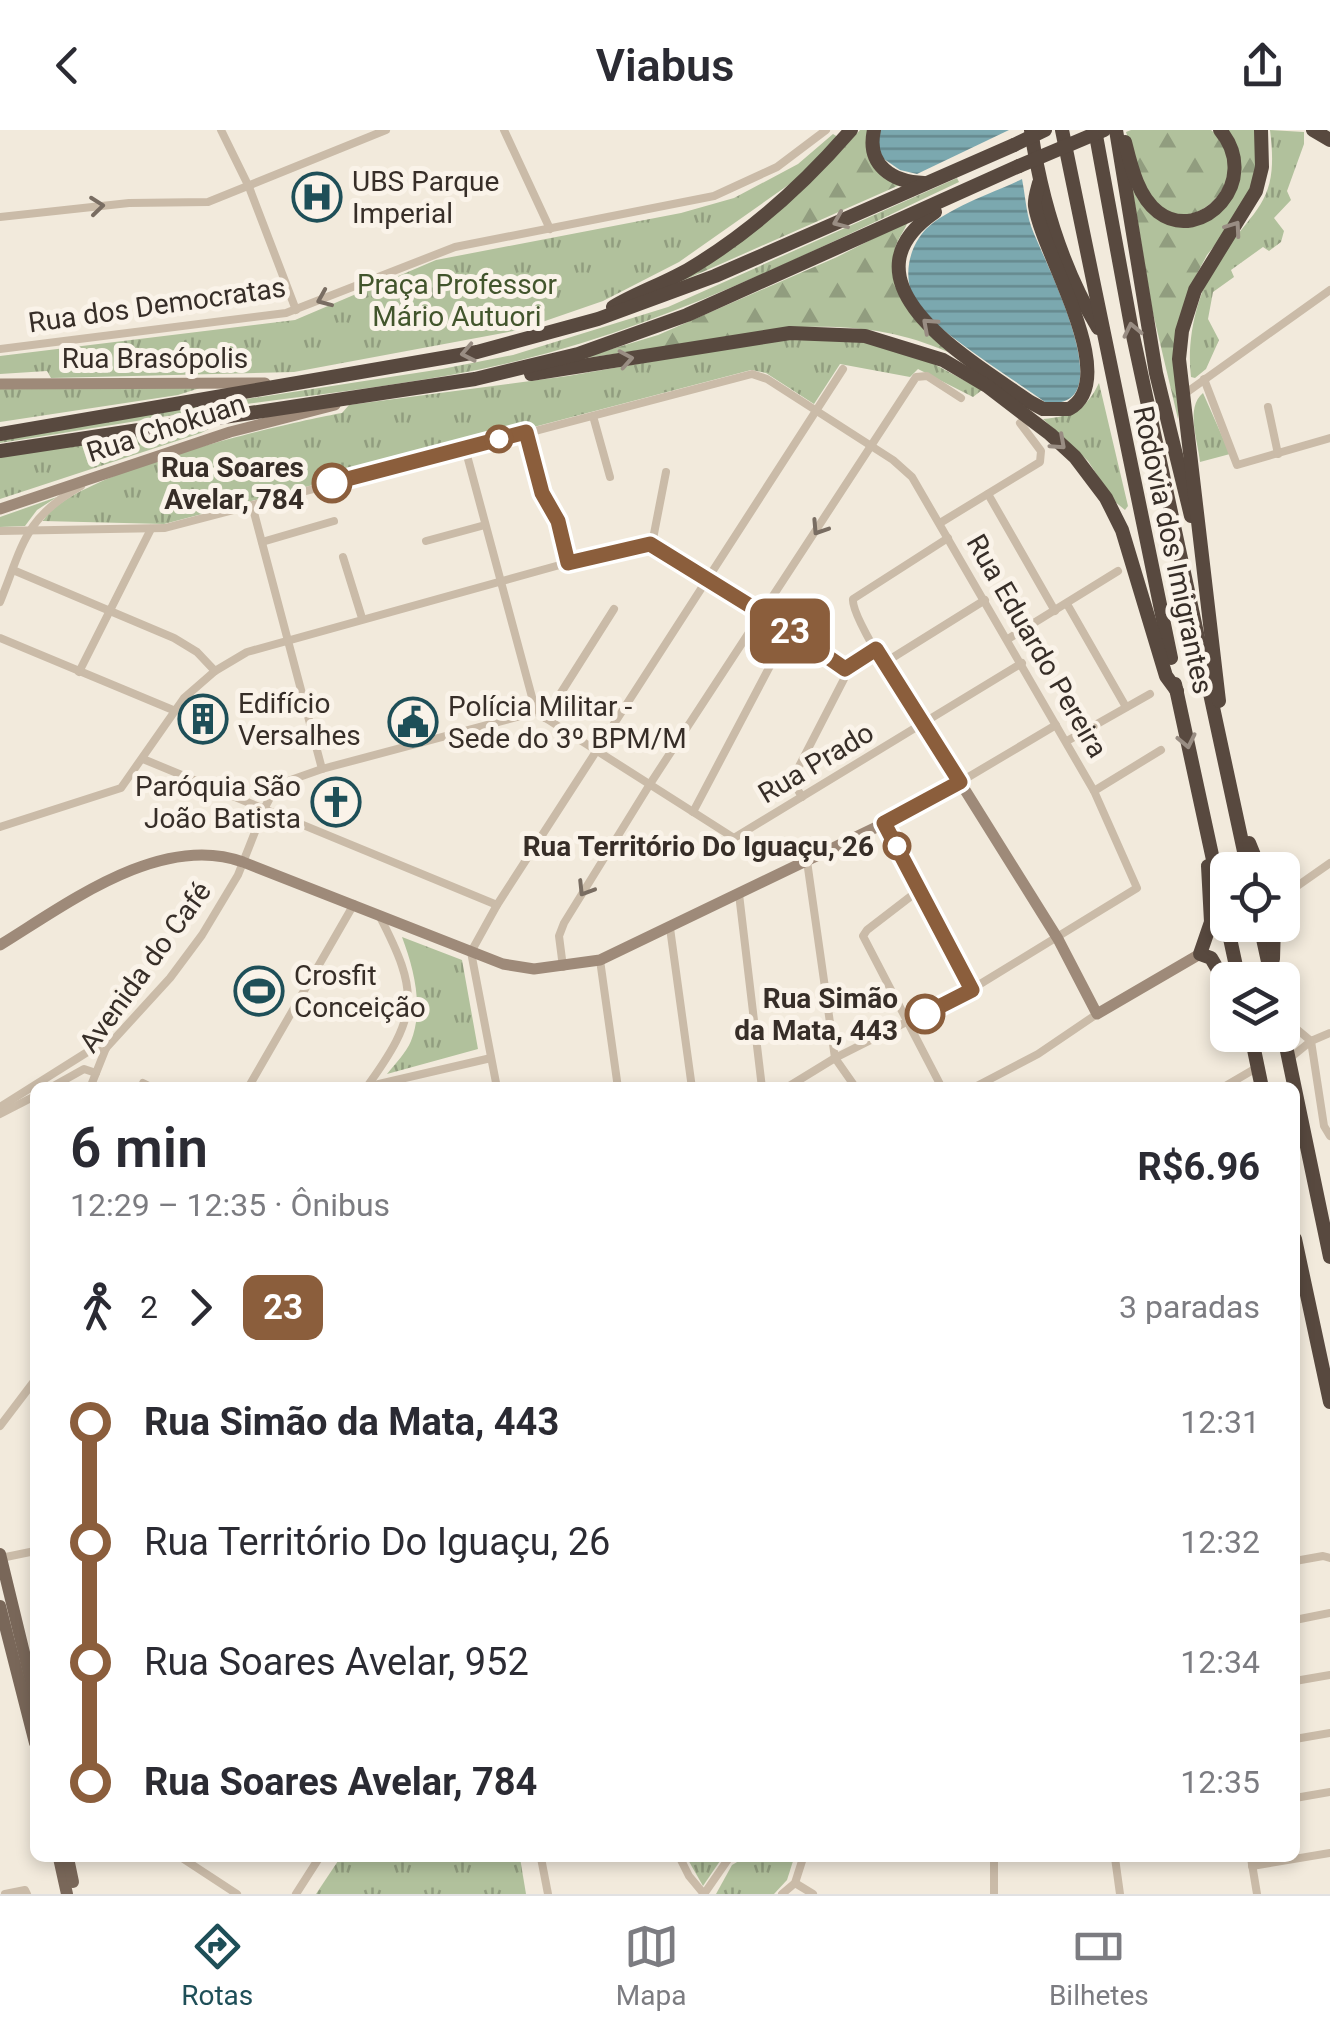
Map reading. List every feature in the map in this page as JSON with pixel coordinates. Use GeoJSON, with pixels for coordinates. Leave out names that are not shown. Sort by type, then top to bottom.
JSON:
{"type":"FeatureCollection","features":[{"type":"Feature","properties":{"kind":"highway"},"geometry":{"type":"LineString","coordinates":[[590,321],[624,300],[675,277],[740,236],[813,171],[851,130]]}},
{"type":"Feature","properties":{"kind":"highway"},"geometry":{"type":"LineString","coordinates":[[874,130],[873,153],[882,169],[906,182],[930,183]]}},
{"type":"Feature","properties":{"kind":"highway"},"geometry":{"type":"LineString","coordinates":[[1030,130],[1038,183],[1080,295],[1104,337]]}},
{"type":"Feature","properties":{"kind":"highway"},"geometry":{"type":"LineString","coordinates":[[0,434],[488,349],[590,321],[715,276],[1045,130]]}},
{"type":"Feature","properties":{"kind":"highway","name":"Rodovia dos Imigrantes"},"geometry":{"type":"LineString","coordinates":[[1062,130],[1235,962]]}},
{"type":"Feature","properties":{"kind":"highway","name":"Rodovia dos Imigrantes"},"geometry":{"type":"LineString","coordinates":[[1095,130],[1132,331],[1244,852]]}},
{"type":"Feature","properties":{"kind":"highway"},"geometry":{"type":"LineString","coordinates":[[426,387],[515,370],[656,327],[1104,130]]}},
{"type":"Feature","properties":{"kind":"highway"},"geometry":{"type":"LineString","coordinates":[[1119,130],[1156,374],[1202,555]]}},
{"type":"Feature","properties":{"kind":"highway"},"geometry":{"type":"LineString","coordinates":[[1119,130],[1146,199],[1156,211],[1177,219],[1203,216],[1229,195],[1235,177],[1234,156],[1220,130]]}},
{"type":"Feature","properties":{"kind":"highway"},"geometry":{"type":"LineString","coordinates":[[1225,767],[1178,359],[1188,312],[1204,270],[1256,191],[1262,167],[1261,130]]}},
{"type":"Feature","properties":{"kind":"highway"},"geometry":{"type":"LineString","coordinates":[[1313,130],[1330,140]]}},
{"type":"Feature","properties":{"kind":"highway"},"geometry":{"type":"LineString","coordinates":[[976,186],[924,220],[909,236],[899,270],[904,294],[918,316],[966,355],[1030,402],[1057,412],[1078,404],[1089,373],[1081,332],[1038,218],[1034,202],[1038,183]]}},
{"type":"Feature","properties":{"kind":"highway"},"geometry":{"type":"LineString","coordinates":[[0,451],[790,332],[866,336],[943,360],[987,386],[1075,457],[1098,486],[1122,530],[1166,676],[1176,691]]}},
{"type":"Feature","properties":{"kind":"highway"},"geometry":{"type":"LineString","coordinates":[[1234,807],[1253,852]]}},
{"type":"Feature","properties":{"kind":"highway"},"geometry":{"type":"LineString","coordinates":[[1207,831],[1212,922],[1200,954],[1213,962]]}},
{"type":"Feature","properties":{"kind":"highway"},"geometry":{"type":"LineString","coordinates":[[1255,1052],[1261,1082]]}},
{"type":"Feature","properties":{"kind":"highway"},"geometry":{"type":"LineString","coordinates":[[1287,1052],[1294,1082]]}},
{"type":"Feature","properties":{"kind":"highway"},"geometry":{"type":"LineString","coordinates":[[1300,1112],[1330,1257]]}},
{"type":"Feature","properties":{"kind":"highway"},"geometry":{"type":"LineString","coordinates":[[1300,1262],[1330,1402]]}},
{"type":"Feature","properties":{"kind":"main road"},"geometry":{"type":"LineString","coordinates":[[0,1556],[3,1600],[30,1686]]}},
{"type":"Feature","properties":{"kind":"main road"},"geometry":{"type":"LineString","coordinates":[[60,1862],[67,1894]]}},
{"type":"Feature","properties":{"kind":"main road"},"geometry":{"type":"LineString","coordinates":[[69,1862],[76,1894]]}},
{"type":"Feature","properties":{"kind":"street"},"geometry":{"type":"LineString","coordinates":[[221,130],[249,187],[296,310]]}},
{"type":"Feature","properties":{"kind":"street"},"geometry":{"type":"LineString","coordinates":[[0,217],[129,202],[208,202],[386,130]]}},
{"type":"Feature","properties":{"kind":"street"},"geometry":{"type":"LineString","coordinates":[[504,130],[550,229]]}},
{"type":"Feature","properties":{"kind":"street","name":"Rua dos Democratas"},"geometry":{"type":"LineString","coordinates":[[0,348],[296,310],[437,252],[714,196],[776,167],[824,131]]}},
{"type":"Feature","properties":{"kind":"street"},"geometry":{"type":"LineString","coordinates":[[1183,395],[1330,290]]}},
{"type":"Feature","properties":{"kind":"street"},"geometry":{"type":"LineString","coordinates":[[496,1082],[471,952],[497,905],[843,369]]}},
{"type":"Feature","properties":{"kind":"street","name":"Rua Eduardo Pereira"},"geometry":{"type":"LineString","coordinates":[[0,531],[151,529],[752,374],[767,379],[872,446],[912,477],[1094,791],[1137,888],[1058,939]]}},
{"type":"Feature","properties":{"kind":"street"},"geometry":{"type":"LineString","coordinates":[[563,967],[560,930],[650,784],[918,375],[927,376],[961,398]]}},
{"type":"Feature","properties":{"kind":"street"},"geometry":{"type":"LineString","coordinates":[[1204,379],[1238,465],[1330,438]]}},
{"type":"Feature","properties":{"kind":"street","name":"Rua Brasópolis"},"geometry":{"type":"LineString","coordinates":[[0,384],[309,383]]}},
{"type":"Feature","properties":{"kind":"street","name":"Rua Chokuan"},"geometry":{"type":"LineString","coordinates":[[0,509],[230,432],[349,399]]}},
{"type":"Feature","properties":{"kind":"street"},"geometry":{"type":"LineString","coordinates":[[1268,407],[1278,454]]}},
{"type":"Feature","properties":{"kind":"street"},"geometry":{"type":"LineString","coordinates":[[593,416],[610,477]]}},
{"type":"Feature","properties":{"kind":"street"},"geometry":{"type":"LineString","coordinates":[[940,524],[1042,460],[1038,447],[1020,423]]}},
{"type":"Feature","properties":{"kind":"street"},"geometry":{"type":"LineString","coordinates":[[526,432],[542,493],[558,521],[568,563]]}},
{"type":"Feature","properties":{"kind":"street"},"geometry":{"type":"LineString","coordinates":[[465,448],[536,712],[693,812],[789,630]]}},
{"type":"Feature","properties":{"kind":"street"},"geometry":{"type":"LineString","coordinates":[[0,602],[30,530],[48,506],[107,472]]}},
{"type":"Feature","properties":{"kind":"street"},"geometry":{"type":"LineString","coordinates":[[652,544],[666,472]]}},
{"type":"Feature","properties":{"kind":"street"},"geometry":{"type":"LineString","coordinates":[[988,494],[1055,611]]}},
{"type":"Feature","properties":{"kind":"street"},"geometry":{"type":"LineString","coordinates":[[252,505],[322,769]]}},
{"type":"Feature","properties":{"kind":"street"},"geometry":{"type":"LineString","coordinates":[[262,542],[334,521]]}},
{"type":"Feature","properties":{"kind":"street"},"geometry":{"type":"LineString","coordinates":[[426,541],[485,525]]}},
{"type":"Feature","properties":{"kind":"street"},"geometry":{"type":"LineString","coordinates":[[79,672],[151,529]]}},
{"type":"Feature","properties":{"kind":"street"},"geometry":{"type":"LineString","coordinates":[[948,538],[853,599],[854,610],[1058,939],[1097,1014]]}},
{"type":"Feature","properties":{"kind":"street"},"geometry":{"type":"LineString","coordinates":[[0,827],[122,788],[173,710],[214,672],[240,655],[362,618],[652,544],[845,669]]}},
{"type":"Feature","properties":{"kind":"street"},"geometry":{"type":"LineString","coordinates":[[343,557],[362,618]]}},
{"type":"Feature","properties":{"kind":"street"},"geometry":{"type":"LineString","coordinates":[[12,570],[187,645],[214,672]]}},
{"type":"Feature","properties":{"kind":"street"},"geometry":{"type":"LineString","coordinates":[[1008,639],[1118,571]]}},
{"type":"Feature","properties":{"kind":"street"},"geometry":{"type":"LineString","coordinates":[[884,663],[985,600]]}},
{"type":"Feature","properties":{"kind":"street"},"geometry":{"type":"LineString","coordinates":[[1068,604],[1126,707]]}},
{"type":"Feature","properties":{"kind":"street"},"geometry":{"type":"LineString","coordinates":[[545,718],[614,608]]}},
{"type":"Feature","properties":{"kind":"street"},"geometry":{"type":"LineString","coordinates":[[0,638],[173,710]]}},
{"type":"Feature","properties":{"kind":"street"},"geometry":{"type":"LineString","coordinates":[[845,669],[876,649]]}},
{"type":"Feature","properties":{"kind":"street","name":"Rua Prado"},"geometry":{"type":"LineString","coordinates":[[693,812],[734,838],[1022,663]]}},
{"type":"Feature","properties":{"kind":"street"},"geometry":{"type":"LineString","coordinates":[[802,798],[792,780],[844,679],[845,669]]}},
{"type":"Feature","properties":{"kind":"street"},"geometry":{"type":"LineString","coordinates":[[1066,742],[1150,694]]}},
{"type":"Feature","properties":{"kind":"street","name":"Avenida do Café"},"geometry":{"type":"LineString","coordinates":[[92,1082],[106,1048],[170,978],[202,935],[244,862],[272,794],[285,782],[536,712]]}},
{"type":"Feature","properties":{"kind":"street"},"geometry":{"type":"LineString","coordinates":[[0,945],[118,875],[188,856],[222,855],[503,964],[563,967],[600,960],[884,823],[1056,725]]}},
{"type":"Feature","properties":{"kind":"street"},"geometry":{"type":"LineString","coordinates":[[1094,791],[1161,750]]}},
{"type":"Feature","properties":{"kind":"street"},"geometry":{"type":"LineString","coordinates":[[143,759],[497,905]]}},
{"type":"Feature","properties":{"kind":"street"},"geometry":{"type":"LineString","coordinates":[[884,823],[972,990]]}},
{"type":"Feature","properties":{"kind":"street"},"geometry":{"type":"LineString","coordinates":[[807,861],[835,1058],[852,1082]]}},
{"type":"Feature","properties":{"kind":"street"},"geometry":{"type":"LineString","coordinates":[[1300,881],[1330,863]]}},
{"type":"Feature","properties":{"kind":"street"},"geometry":{"type":"LineString","coordinates":[[919,890],[863,936],[939,1082]]}},
{"type":"Feature","properties":{"kind":"street"},"geometry":{"type":"LineString","coordinates":[[739,894],[761,1082]]}},
{"type":"Feature","properties":{"kind":"street"},"geometry":{"type":"LineString","coordinates":[[251,1082],[354,904]]}},
{"type":"Feature","properties":{"kind":"street"},"geometry":{"type":"LineString","coordinates":[[369,1082],[400,1037],[410,999],[406,974],[377,912]]}},
{"type":"Feature","properties":{"kind":"street"},"geometry":{"type":"LineString","coordinates":[[391,939],[408,926]]}},
{"type":"Feature","properties":{"kind":"street"},"geometry":{"type":"LineString","coordinates":[[670,928],[691,1082]]}},
{"type":"Feature","properties":{"kind":"street"},"geometry":{"type":"LineString","coordinates":[[796,1082],[835,1058],[972,990],[1058,939]]}},
{"type":"Feature","properties":{"kind":"street"},"geometry":{"type":"LineString","coordinates":[[985,1082],[1200,954]]}},
{"type":"Feature","properties":{"kind":"street"},"geometry":{"type":"LineString","coordinates":[[600,960],[617,1082]]}},
{"type":"Feature","properties":{"kind":"street"},"geometry":{"type":"LineString","coordinates":[[1300,1032],[1311,1041],[1324,1126],[1330,1136]]}},
{"type":"Feature","properties":{"kind":"street"},"geometry":{"type":"LineString","coordinates":[[1289,1059],[1311,1041],[1330,1033]]}},
{"type":"Feature","properties":{"kind":"street"},"geometry":{"type":"LineString","coordinates":[[43,1082],[89,1051],[106,1048]]}},
{"type":"Feature","properties":{"kind":"street"},"geometry":{"type":"LineString","coordinates":[[388,1082],[491,1058]]}},
{"type":"Feature","properties":{"kind":"street"},"geometry":{"type":"LineString","coordinates":[[1231,1082],[1258,1067]]}},
{"type":"Feature","properties":{"kind":"street"},"geometry":{"type":"LineString","coordinates":[[61,1082],[84,1070],[96,1073]]}},
{"type":"Feature","properties":{"kind":"street"},"geometry":{"type":"LineString","coordinates":[[1242,1075],[1243,1082]]}},
{"type":"Feature","properties":{"kind":"street"},"geometry":{"type":"LineString","coordinates":[[0,1111],[30,1091]]}},
{"type":"Feature","properties":{"kind":"street"},"geometry":{"type":"LineString","coordinates":[[0,1111],[30,1098]]}},
{"type":"Feature","properties":{"kind":"street"},"geometry":{"type":"LineString","coordinates":[[0,1426],[30,1387]]}},
{"type":"Feature","properties":{"kind":"street"},"geometry":{"type":"LineString","coordinates":[[0,1556],[30,1551]]}},
{"type":"Feature","properties":{"kind":"street"},"geometry":{"type":"LineString","coordinates":[[1300,1560],[1329,1557]]}},
{"type":"Feature","properties":{"kind":"street"},"geometry":{"type":"LineString","coordinates":[[1300,1619],[1330,1613]]}},
{"type":"Feature","properties":{"kind":"street"},"geometry":{"type":"LineString","coordinates":[[1300,1680],[1330,1675]]}},
{"type":"Feature","properties":{"kind":"street"},"geometry":{"type":"LineString","coordinates":[[1300,1738],[1330,1733]]}},
{"type":"Feature","properties":{"kind":"street"},"geometry":{"type":"LineString","coordinates":[[1300,1797],[1330,1792]]}},
{"type":"Feature","properties":{"kind":"street"},"geometry":{"type":"LineString","coordinates":[[1300,1857],[1330,1854]]}},
{"type":"Feature","properties":{"kind":"street"},"geometry":{"type":"LineString","coordinates":[[188,1862],[237,1894]]}},
{"type":"Feature","properties":{"kind":"street"},"geometry":{"type":"LineString","coordinates":[[296,1894],[316,1862]]}},
{"type":"Feature","properties":{"kind":"street"},"geometry":{"type":"LineString","coordinates":[[542,1862],[548,1894]]}},
{"type":"Feature","properties":{"kind":"street"},"geometry":{"type":"LineString","coordinates":[[682,1862],[704,1894],[726,1862]]}},
{"type":"Feature","properties":{"kind":"street"},"geometry":{"type":"LineString","coordinates":[[782,1894],[795,1883],[802,1862]]}},
{"type":"Feature","properties":{"kind":"street"},"geometry":{"type":"LineString","coordinates":[[994,1862],[994,1894]]}},
{"type":"Feature","properties":{"kind":"street"},"geometry":{"type":"LineString","coordinates":[[1116,1862],[1120,1894]]}},
{"type":"Feature","properties":{"kind":"street"},"geometry":{"type":"LineString","coordinates":[[1252,1862],[1257,1894]]}},
{"type":"Feature","properties":{"kind":"street"},"geometry":{"type":"LineString","coordinates":[[795,1883],[813,1894]]}},
{"type":"Feature","properties":{"kind":"street"},"geometry":{"type":"LineString","coordinates":[[4,1894],[25,1890],[27,1894]]}},
{"type":"Feature","properties":{"kind":"green space"},"geometry":{"type":"Polygon","coordinates":[[[860,130],[868,130],[867,136],[902,184],[673,285],[838,154],[860,130]]]}},
{"type":"Feature","properties":{"kind":"green space"},"geometry":{"type":"Polygon","coordinates":[[[1211,130],[1224,146],[1229,163],[1218,196],[1205,208],[1190,214],[1174,213],[1158,204],[1138,171],[1126,132],[1211,130]]]}},
{"type":"Feature","properties":{"kind":"green space"},"geometry":{"type":"Polygon","coordinates":[[[1228,130],[1257,130],[1255,181],[1239,215],[1207,255],[1192,283],[1178,419],[1152,309],[1132,187],[1153,213],[1207,218],[1238,166],[1235,143],[1228,130]]]}},
{"type":"Feature","properties":{"kind":"green space"},"geometry":{"type":"Polygon","coordinates":[[[1270,130],[1304,132],[1304,144],[1287,191],[1291,200],[1274,218],[1284,231],[1281,242],[1269,251],[1263,247],[1231,270],[1234,277],[1213,292],[1208,319],[1219,340],[1206,369],[1191,377],[1192,330],[1206,283],[1268,188],[1270,130]]]}},
{"type":"Feature","properties":{"kind":"green space","name":"Praça Professor Mário Autuori"},"geometry":{"type":"Polygon","coordinates":[[[833,134],[838,137],[794,181],[679,262],[603,301],[519,330],[294,372],[51,378],[47,371],[0,374],[0,356],[295,320],[436,260],[681,213],[734,198],[798,164],[833,134]]]}},
{"type":"Feature","properties":{"kind":"green space"},"geometry":{"type":"Polygon","coordinates":[[[957,178],[959,182],[742,283],[575,345],[448,375],[0,443],[0,437],[513,355],[668,307],[957,178]]]}},
{"type":"Feature","properties":{"kind":"green space"},"geometry":{"type":"Polygon","coordinates":[[[908,221],[895,249],[893,265],[899,294],[916,320],[948,352],[895,334],[858,328],[802,327],[579,359],[658,335],[837,257],[908,221]]]}},
{"type":"Feature","properties":{"kind":"green space"},"geometry":{"type":"Polygon","coordinates":[[[792,337],[864,342],[934,364],[982,390],[973,397],[918,369],[910,377],[840,364],[814,404],[766,373],[751,370],[164,524],[43,521],[61,503],[134,468],[229,439],[342,413],[349,405],[568,376],[792,337]]]}},
{"type":"Feature","properties":{"kind":"green space"},"geometry":{"type":"Polygon","coordinates":[[[1099,383],[1128,506],[1125,510],[1114,501],[1088,461],[1043,419],[1077,410],[1099,383]]]}},
{"type":"Feature","properties":{"kind":"green space"},"geometry":{"type":"Polygon","coordinates":[[[0,386],[200,388],[178,395],[0,422],[0,386]]]}},
{"type":"Feature","properties":{"kind":"green space"},"geometry":{"type":"Polygon","coordinates":[[[1203,393],[1230,454],[1200,462],[1194,416],[1203,393]]]}},
{"type":"Feature","properties":{"kind":"green space"},"geometry":{"type":"Polygon","coordinates":[[[219,424],[201,433],[0,499],[0,457],[219,424]]]}},
{"type":"Feature","properties":{"kind":"green space"},"geometry":{"type":"Polygon","coordinates":[[[57,497],[37,510],[25,526],[0,527],[0,517],[57,497]]]}},
{"type":"Feature","properties":{"kind":"green space"},"geometry":{"type":"Polygon","coordinates":[[[402,937],[462,960],[478,1049],[387,1074],[409,1045],[417,1015],[414,975],[402,937]]]}},
{"type":"Feature","properties":{"kind":"green space"},"geometry":{"type":"Polygon","coordinates":[[[337,1862],[521,1862],[526,1894],[316,1894],[337,1862]]]}},
{"type":"Feature","properties":{"kind":"green space"},"geometry":{"type":"Polygon","coordinates":[[[689,1862],[719,1862],[703,1886],[689,1862]]]}},
{"type":"Feature","properties":{"kind":"green space"},"geometry":{"type":"Polygon","coordinates":[[[793,1862],[787,1880],[774,1894],[716,1894],[732,1865],[793,1862]]]}},
{"type":"Feature","properties":{"kind":"water"},"geometry":{"type":"Polygon","coordinates":[[[879,130],[1009,130],[917,174],[900,170],[884,159],[879,153],[879,130]]]}},
{"type":"Feature","properties":{"kind":"water"},"geometry":{"type":"Polygon","coordinates":[[[1022,179],[1031,226],[1062,299],[1080,360],[1079,384],[1068,399],[1045,402],[975,354],[925,313],[909,284],[911,254],[926,229],[958,207],[1022,179]]]}},
{"type":"Feature","properties":{"kind":"bus line","name":"23"},"geometry":{"type":"LineString","coordinates":[[332,483],[526,432],[542,493],[558,521],[568,563],[650,544],[845,669],[876,649],[960,782],[884,823],[972,990],[925,1014]]}},
{"type":"Feature","properties":{"kind":"place","name":"UBS Parque Imperial"},"geometry":{"type":"Point","coordinates":[317,197]}},
{"type":"Feature","properties":{"kind":"place","name":"Rua Soares Avelar, 784"},"geometry":{"type":"Point","coordinates":[332,483]}},
{"type":"Feature","properties":{"kind":"place","name":"Edifício Versalhes"},"geometry":{"type":"Point","coordinates":[203,719]}},
{"type":"Feature","properties":{"kind":"place","name":"Polícia Militar - Sede do 3º BPM/M"},"geometry":{"type":"Point","coordinates":[413,722]}},
{"type":"Feature","properties":{"kind":"place","name":"Paróquia São João Batista"},"geometry":{"type":"Point","coordinates":[336,802]}},
{"type":"Feature","properties":{"kind":"place","name":"Rua Território Do Iguaçu, 26"},"geometry":{"type":"Point","coordinates":[897,846]}},
{"type":"Feature","properties":{"kind":"place","name":"Crosfit Conceição"},"geometry":{"type":"Point","coordinates":[259,991]}},
{"type":"Feature","properties":{"kind":"place","name":"Rua Simão da Mata, 443"},"geometry":{"type":"Point","coordinates":[925,1014]}}]}
